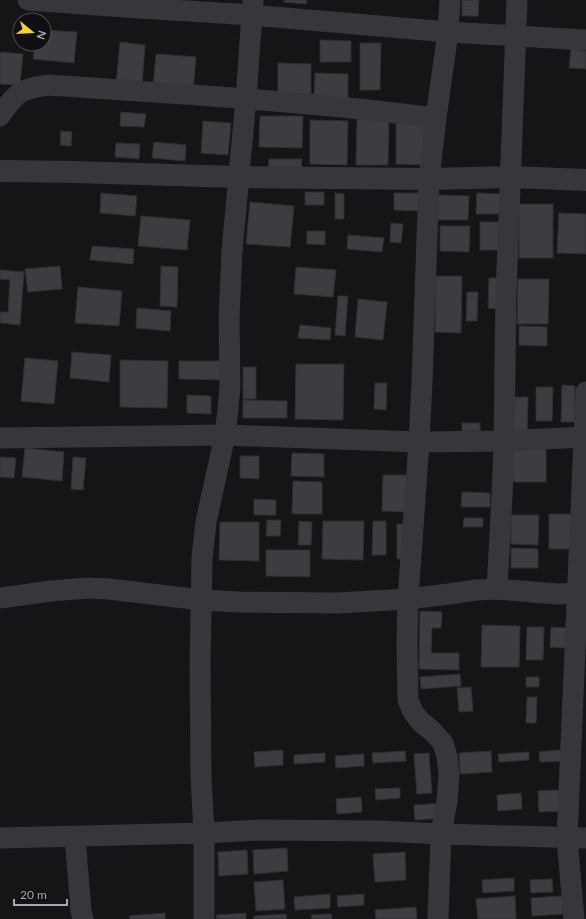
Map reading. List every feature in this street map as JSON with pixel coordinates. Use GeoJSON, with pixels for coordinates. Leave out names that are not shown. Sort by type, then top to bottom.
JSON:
{"type":"FeatureCollection","features":[{"type":"Feature","properties":{"kind":"street"},"geometry":{"type":"LineString","coordinates":[[28,0],[252,7],[448,32],[586,40]]}},
{"type":"Feature","properties":{"kind":"street"},"geometry":{"type":"LineString","coordinates":[[438,919],[441,834],[447,801],[449,775],[447,756],[443,744],[413,712],[408,700],[407,642],[408,599],[422,383],[429,179],[448,32],[450,0]]}},
{"type":"Feature","properties":{"kind":"street"},"geometry":{"type":"LineString","coordinates":[[497,589],[504,441],[506,295],[517,0]]}},
{"type":"Feature","properties":{"kind":"street"},"geometry":{"type":"LineString","coordinates":[[204,919],[204,833],[200,716],[202,558],[206,522],[225,435],[228,409],[230,386],[229,319],[232,251],[246,99],[252,7]]}},
{"type":"Feature","properties":{"kind":"street"},"geometry":{"type":"LineString","coordinates":[[0,116],[20,93],[34,87],[49,85],[246,99],[436,118]]}},
{"type":"Feature","properties":{"kind":"street"},"geometry":{"type":"LineString","coordinates":[[0,171],[238,177],[429,179],[511,177],[586,180]]}},
{"type":"Feature","properties":{"kind":"street"},"geometry":{"type":"LineString","coordinates":[[574,919],[586,392]]}},
{"type":"Feature","properties":{"kind":"street"},"geometry":{"type":"LineString","coordinates":[[0,438],[225,435],[419,442],[504,441],[585,437]]}},
{"type":"Feature","properties":{"kind":"street"},"geometry":{"type":"LineString","coordinates":[[0,598],[88,588],[109,588],[201,600],[239,602],[338,603],[408,599],[476,590],[497,589],[557,594],[582,593]]}},
{"type":"Feature","properties":{"kind":"street"},"geometry":{"type":"LineString","coordinates":[[0,838],[75,837],[260,830],[381,831],[576,838]]}},
{"type":"Feature","properties":{"kind":"street"},"geometry":{"type":"LineString","coordinates":[[75,837],[81,911],[83,919]]}},
{"type":"Feature","properties":{"kind":"building"},"geometry":{"type":"Polygon","coordinates":[[[284,0],[307,0],[306,4],[284,2],[284,0]]]}},
{"type":"Feature","properties":{"kind":"building"},"geometry":{"type":"Polygon","coordinates":[[[462,0],[479,0],[478,16],[462,16],[462,0]]]}},
{"type":"Feature","properties":{"kind":"building"},"geometry":{"type":"Polygon","coordinates":[[[52,30],[77,32],[74,63],[33,59],[34,52],[52,52],[52,30]]]}},
{"type":"Feature","properties":{"kind":"building"},"geometry":{"type":"Polygon","coordinates":[[[320,40],[351,41],[351,62],[320,62],[320,40]]]}},
{"type":"Feature","properties":{"kind":"building"},"geometry":{"type":"Polygon","coordinates":[[[120,42],[145,45],[142,86],[116,84],[120,42]]]}},
{"type":"Feature","properties":{"kind":"building"},"geometry":{"type":"Polygon","coordinates":[[[360,43],[381,43],[380,90],[360,90],[360,43]]]}},
{"type":"Feature","properties":{"kind":"building"},"geometry":{"type":"Polygon","coordinates":[[[571,49],[586,51],[586,69],[569,68],[571,49]]]}},
{"type":"Feature","properties":{"kind":"building"},"geometry":{"type":"Polygon","coordinates":[[[0,52],[23,54],[20,85],[0,84],[0,52]]]}},
{"type":"Feature","properties":{"kind":"building"},"geometry":{"type":"Polygon","coordinates":[[[156,54],[196,57],[193,91],[153,87],[156,54]]]}},
{"type":"Feature","properties":{"kind":"building"},"geometry":{"type":"Polygon","coordinates":[[[278,63],[311,64],[311,94],[278,93],[278,63]]]}},
{"type":"Feature","properties":{"kind":"building"},"geometry":{"type":"Polygon","coordinates":[[[315,73],[348,74],[348,98],[314,98],[315,73]]]}},
{"type":"Feature","properties":{"kind":"building"},"geometry":{"type":"Polygon","coordinates":[[[121,112],[146,114],[144,127],[120,126],[121,112]]]}},
{"type":"Feature","properties":{"kind":"building"},"geometry":{"type":"Polygon","coordinates":[[[260,116],[303,116],[302,148],[259,147],[260,116]]]}},
{"type":"Feature","properties":{"kind":"building"},"geometry":{"type":"Polygon","coordinates":[[[357,119],[389,119],[388,165],[356,165],[357,119]]]}},
{"type":"Feature","properties":{"kind":"building"},"geometry":{"type":"Polygon","coordinates":[[[310,120],[348,121],[347,165],[310,164],[310,120]]]}},
{"type":"Feature","properties":{"kind":"building"},"geometry":{"type":"Polygon","coordinates":[[[203,121],[231,123],[228,155],[201,153],[203,121]]]}},
{"type":"Feature","properties":{"kind":"building"},"geometry":{"type":"Polygon","coordinates":[[[396,121],[426,122],[425,165],[396,164],[396,121]]]}},
{"type":"Feature","properties":{"kind":"building"},"geometry":{"type":"Polygon","coordinates":[[[61,131],[72,132],[71,146],[60,145],[61,131]]]}},
{"type":"Feature","properties":{"kind":"building"},"geometry":{"type":"Polygon","coordinates":[[[154,142],[186,145],[185,161],[152,158],[154,142]]]}},
{"type":"Feature","properties":{"kind":"building"},"geometry":{"type":"Polygon","coordinates":[[[116,143],[140,144],[139,159],[115,157],[116,143]]]}},
{"type":"Feature","properties":{"kind":"building"},"geometry":{"type":"Polygon","coordinates":[[[269,159],[302,159],[301,172],[268,172],[269,159]]]}},
{"type":"Feature","properties":{"kind":"building"},"geometry":{"type":"Polygon","coordinates":[[[305,192],[324,192],[324,205],[305,205],[305,192]]]}},
{"type":"Feature","properties":{"kind":"building"},"geometry":{"type":"Polygon","coordinates":[[[101,193],[137,196],[135,216],[100,213],[101,193]]]}},
{"type":"Feature","properties":{"kind":"building"},"geometry":{"type":"Polygon","coordinates":[[[335,193],[344,194],[344,219],[335,219],[335,193]]]}},
{"type":"Feature","properties":{"kind":"building"},"geometry":{"type":"Polygon","coordinates":[[[394,193],[424,193],[424,211],[394,210],[394,193]]]}},
{"type":"Feature","properties":{"kind":"building"},"geometry":{"type":"Polygon","coordinates":[[[477,193],[503,194],[502,214],[476,214],[477,193]]]}},
{"type":"Feature","properties":{"kind":"building"},"geometry":{"type":"Polygon","coordinates":[[[438,195],[469,196],[468,220],[438,220],[438,195]]]}},
{"type":"Feature","properties":{"kind":"building"},"geometry":{"type":"Polygon","coordinates":[[[250,202],[294,206],[290,247],[246,244],[250,202]]]}},
{"type":"Feature","properties":{"kind":"building"},"geometry":{"type":"Polygon","coordinates":[[[519,204],[553,204],[553,258],[519,258],[519,204]]]}},
{"type":"Feature","properties":{"kind":"building"},"geometry":{"type":"Polygon","coordinates":[[[559,213],[586,214],[586,254],[557,253],[559,213]]]}},
{"type":"Feature","properties":{"kind":"building"},"geometry":{"type":"Polygon","coordinates":[[[141,216],[190,220],[187,250],[138,246],[141,216]]]}},
{"type":"Feature","properties":{"kind":"building"},"geometry":{"type":"Polygon","coordinates":[[[480,222],[502,222],[501,250],[480,250],[480,222]]]}},
{"type":"Feature","properties":{"kind":"building"},"geometry":{"type":"Polygon","coordinates":[[[391,223],[403,224],[401,243],[390,242],[391,223]]]}},
{"type":"Feature","properties":{"kind":"building"},"geometry":{"type":"Polygon","coordinates":[[[440,226],[470,226],[469,252],[440,251],[440,226]]]}},
{"type":"Feature","properties":{"kind":"building"},"geometry":{"type":"Polygon","coordinates":[[[307,231],[325,231],[325,245],[307,244],[307,231]]]}},
{"type":"Feature","properties":{"kind":"building"},"geometry":{"type":"Polygon","coordinates":[[[348,235],[384,238],[382,252],[347,249],[348,235]]]}},
{"type":"Feature","properties":{"kind":"building"},"geometry":{"type":"Polygon","coordinates":[[[92,246],[134,249],[133,264],[90,260],[92,246]]]}},
{"type":"Feature","properties":{"kind":"building"},"geometry":{"type":"Polygon","coordinates":[[[60,266],[62,289],[28,292],[25,269],[60,266]]]}},
{"type":"Feature","properties":{"kind":"building"},"geometry":{"type":"Polygon","coordinates":[[[161,266],[178,267],[177,307],[160,306],[161,266]]]}},
{"type":"Feature","properties":{"kind":"building"},"geometry":{"type":"Polygon","coordinates":[[[296,267],[336,270],[333,297],[294,294],[296,267]]]}},
{"type":"Feature","properties":{"kind":"building"},"geometry":{"type":"Polygon","coordinates":[[[0,270],[24,272],[20,325],[0,323],[0,312],[8,312],[10,280],[0,279],[0,270]]]}},
{"type":"Feature","properties":{"kind":"building"},"geometry":{"type":"Polygon","coordinates":[[[436,276],[462,276],[461,333],[435,332],[436,276]]]}},
{"type":"Feature","properties":{"kind":"building"},"geometry":{"type":"Polygon","coordinates":[[[489,278],[501,278],[501,309],[488,308],[489,278]]]}},
{"type":"Feature","properties":{"kind":"building"},"geometry":{"type":"Polygon","coordinates":[[[518,279],[549,279],[548,324],[517,324],[518,279]]]}},
{"type":"Feature","properties":{"kind":"building"},"geometry":{"type":"Polygon","coordinates":[[[78,287],[122,291],[119,326],[75,323],[78,287]]]}},
{"type":"Feature","properties":{"kind":"building"},"geometry":{"type":"Polygon","coordinates":[[[467,292],[478,292],[477,321],[466,321],[467,292]]]}},
{"type":"Feature","properties":{"kind":"building"},"geometry":{"type":"Polygon","coordinates":[[[338,296],[348,296],[345,336],[335,335],[338,296]]]}},
{"type":"Feature","properties":{"kind":"building"},"geometry":{"type":"Polygon","coordinates":[[[358,299],[387,302],[383,340],[355,337],[358,299]]]}},
{"type":"Feature","properties":{"kind":"building"},"geometry":{"type":"Polygon","coordinates":[[[137,308],[171,311],[170,331],[136,328],[137,308]]]}},
{"type":"Feature","properties":{"kind":"building"},"geometry":{"type":"Polygon","coordinates":[[[300,325],[331,328],[330,340],[298,338],[300,325]]]}},
{"type":"Feature","properties":{"kind":"building"},"geometry":{"type":"Polygon","coordinates":[[[519,326],[547,327],[547,346],[519,345],[519,326]]]}},
{"type":"Feature","properties":{"kind":"building"},"geometry":{"type":"Polygon","coordinates":[[[72,352],[111,355],[109,382],[70,378],[72,352]]]}},
{"type":"Feature","properties":{"kind":"building"},"geometry":{"type":"Polygon","coordinates":[[[25,358],[58,361],[54,404],[21,401],[25,358]]]}},
{"type":"Feature","properties":{"kind":"building"},"geometry":{"type":"Polygon","coordinates":[[[120,360],[168,361],[167,408],[120,407],[120,360]]]}},
{"type":"Feature","properties":{"kind":"building"},"geometry":{"type":"Polygon","coordinates":[[[179,361],[225,361],[225,380],[179,379],[179,361]]]}},
{"type":"Feature","properties":{"kind":"building"},"geometry":{"type":"Polygon","coordinates":[[[296,364],[344,364],[343,420],[295,419],[296,364]]]}},
{"type":"Feature","properties":{"kind":"building"},"geometry":{"type":"Polygon","coordinates":[[[243,367],[256,367],[256,399],[243,399],[243,367]]]}},
{"type":"Feature","properties":{"kind":"building"},"geometry":{"type":"Polygon","coordinates":[[[375,383],[387,383],[386,410],[374,409],[375,383]]]}},
{"type":"Feature","properties":{"kind":"building"},"geometry":{"type":"Polygon","coordinates":[[[562,385],[575,386],[575,422],[561,422],[562,385]]]}},
{"type":"Feature","properties":{"kind":"building"},"geometry":{"type":"Polygon","coordinates":[[[536,387],[553,387],[552,421],[536,421],[536,387]]]}},
{"type":"Feature","properties":{"kind":"building"},"geometry":{"type":"Polygon","coordinates":[[[187,395],[211,396],[211,414],[187,413],[187,395]]]}},
{"type":"Feature","properties":{"kind":"building"},"geometry":{"type":"Polygon","coordinates":[[[512,397],[528,397],[527,435],[511,434],[512,397]]]}},
{"type":"Feature","properties":{"kind":"building"},"geometry":{"type":"Polygon","coordinates":[[[243,400],[287,401],[287,418],[243,418],[243,400]]]}},
{"type":"Feature","properties":{"kind":"building"},"geometry":{"type":"Polygon","coordinates":[[[462,423],[480,423],[480,431],[462,431],[462,423]]]}},
{"type":"Feature","properties":{"kind":"building"},"geometry":{"type":"Polygon","coordinates":[[[25,448],[64,452],[62,481],[22,477],[25,448]]]}},
{"type":"Feature","properties":{"kind":"building"},"geometry":{"type":"Polygon","coordinates":[[[513,448],[546,449],[546,482],[513,482],[513,448]]]}},
{"type":"Feature","properties":{"kind":"building"},"geometry":{"type":"Polygon","coordinates":[[[292,453],[324,454],[324,477],[291,476],[292,453]]]}},
{"type":"Feature","properties":{"kind":"building"},"geometry":{"type":"Polygon","coordinates":[[[240,456],[259,456],[259,479],[240,478],[240,456]]]}},
{"type":"Feature","properties":{"kind":"building"},"geometry":{"type":"Polygon","coordinates":[[[0,457],[16,458],[14,478],[0,477],[0,457]]]}},
{"type":"Feature","properties":{"kind":"building"},"geometry":{"type":"Polygon","coordinates":[[[73,457],[86,458],[83,490],[71,489],[73,457]]]}},
{"type":"Feature","properties":{"kind":"building"},"geometry":{"type":"Polygon","coordinates":[[[383,475],[412,475],[411,512],[382,511],[383,475]]]}},
{"type":"Feature","properties":{"kind":"building"},"geometry":{"type":"Polygon","coordinates":[[[293,481],[322,482],[322,514],[292,514],[293,481]]]}},
{"type":"Feature","properties":{"kind":"building"},"geometry":{"type":"Polygon","coordinates":[[[462,492],[490,493],[490,507],[461,507],[462,492]]]}},
{"type":"Feature","properties":{"kind":"building"},"geometry":{"type":"Polygon","coordinates":[[[254,499],[276,500],[276,515],[254,515],[254,499]]]}},
{"type":"Feature","properties":{"kind":"building"},"geometry":{"type":"Polygon","coordinates":[[[549,514],[575,514],[574,549],[549,549],[549,514]]]}},
{"type":"Feature","properties":{"kind":"building"},"geometry":{"type":"Polygon","coordinates":[[[511,515],[539,515],[538,545],[511,544],[511,515]]]}},
{"type":"Feature","properties":{"kind":"building"},"geometry":{"type":"Polygon","coordinates":[[[464,518],[483,518],[483,527],[463,527],[464,518]]]}},
{"type":"Feature","properties":{"kind":"building"},"geometry":{"type":"Polygon","coordinates":[[[267,520],[281,520],[280,536],[266,536],[267,520]]]}},
{"type":"Feature","properties":{"kind":"building"},"geometry":{"type":"Polygon","coordinates":[[[299,521],[312,522],[311,545],[298,545],[299,521]]]}},
{"type":"Feature","properties":{"kind":"building"},"geometry":{"type":"Polygon","coordinates":[[[323,521],[364,521],[363,560],[322,559],[323,521]]]}},
{"type":"Feature","properties":{"kind":"building"},"geometry":{"type":"Polygon","coordinates":[[[373,521],[386,521],[386,555],[372,555],[373,521]]]}},
{"type":"Feature","properties":{"kind":"building"},"geometry":{"type":"Polygon","coordinates":[[[220,522],[259,522],[259,561],[219,560],[220,522]]]}},
{"type":"Feature","properties":{"kind":"building"},"geometry":{"type":"Polygon","coordinates":[[[397,524],[407,524],[407,559],[397,559],[397,524]]]}},
{"type":"Feature","properties":{"kind":"building"},"geometry":{"type":"Polygon","coordinates":[[[511,548],[538,549],[538,568],[511,568],[511,548]]]}},
{"type":"Feature","properties":{"kind":"building"},"geometry":{"type":"Polygon","coordinates":[[[266,550],[310,550],[310,577],[266,576],[266,550]]]}},
{"type":"Feature","properties":{"kind":"building"},"geometry":{"type":"Polygon","coordinates":[[[420,611],[442,612],[441,628],[432,628],[431,653],[459,653],[459,670],[419,669],[420,611]]]}},
{"type":"Feature","properties":{"kind":"building"},"geometry":{"type":"Polygon","coordinates":[[[482,625],[520,626],[519,667],[481,667],[482,625]]]}},
{"type":"Feature","properties":{"kind":"building"},"geometry":{"type":"Polygon","coordinates":[[[527,627],[544,627],[543,660],[526,660],[527,627]]]}},
{"type":"Feature","properties":{"kind":"building"},"geometry":{"type":"Polygon","coordinates":[[[551,627],[566,628],[566,648],[550,647],[551,627]]]}},
{"type":"Feature","properties":{"kind":"building"},"geometry":{"type":"Polygon","coordinates":[[[460,674],[461,686],[421,689],[420,677],[460,674]]]}},
{"type":"Feature","properties":{"kind":"building"},"geometry":{"type":"Polygon","coordinates":[[[526,677],[539,677],[539,687],[526,687],[526,677]]]}},
{"type":"Feature","properties":{"kind":"building"},"geometry":{"type":"Polygon","coordinates":[[[471,687],[473,711],[459,712],[457,688],[471,687]]]}},
{"type":"Feature","properties":{"kind":"building"},"geometry":{"type":"Polygon","coordinates":[[[527,697],[537,697],[536,723],[526,723],[527,697]]]}},
{"type":"Feature","properties":{"kind":"building"},"geometry":{"type":"Polygon","coordinates":[[[283,750],[283,765],[255,767],[254,752],[283,750]]]}},
{"type":"Feature","properties":{"kind":"building"},"geometry":{"type":"Polygon","coordinates":[[[560,750],[561,761],[540,762],[539,752],[560,750]]]}},
{"type":"Feature","properties":{"kind":"building"},"geometry":{"type":"Polygon","coordinates":[[[405,751],[406,761],[373,763],[372,753],[405,751]]]}},
{"type":"Feature","properties":{"kind":"building"},"geometry":{"type":"Polygon","coordinates":[[[491,751],[492,772],[460,774],[459,753],[491,751]]]}},
{"type":"Feature","properties":{"kind":"building"},"geometry":{"type":"Polygon","coordinates":[[[529,752],[529,760],[499,762],[498,754],[529,752]]]}},
{"type":"Feature","properties":{"kind":"building"},"geometry":{"type":"Polygon","coordinates":[[[325,753],[325,762],[294,764],[294,755],[325,753]]]}},
{"type":"Feature","properties":{"kind":"building"},"geometry":{"type":"Polygon","coordinates":[[[429,753],[432,793],[417,794],[414,754],[429,753]]]}},
{"type":"Feature","properties":{"kind":"building"},"geometry":{"type":"Polygon","coordinates":[[[364,754],[364,766],[336,768],[335,756],[364,754]]]}},
{"type":"Feature","properties":{"kind":"building"},"geometry":{"type":"Polygon","coordinates":[[[400,788],[400,798],[376,800],[375,789],[400,788]]]}},
{"type":"Feature","properties":{"kind":"building"},"geometry":{"type":"Polygon","coordinates":[[[558,790],[560,811],[539,812],[538,791],[558,790]]]}},
{"type":"Feature","properties":{"kind":"building"},"geometry":{"type":"Polygon","coordinates":[[[521,793],[522,809],[498,811],[497,795],[521,793]]]}},
{"type":"Feature","properties":{"kind":"building"},"geometry":{"type":"Polygon","coordinates":[[[361,797],[362,812],[337,814],[336,799],[361,797]]]}},
{"type":"Feature","properties":{"kind":"building"},"geometry":{"type":"Polygon","coordinates":[[[442,803],[443,818],[415,820],[414,805],[442,803]]]}},
{"type":"Feature","properties":{"kind":"building"},"geometry":{"type":"Polygon","coordinates":[[[287,848],[288,871],[254,874],[253,850],[287,848]]]}},
{"type":"Feature","properties":{"kind":"building"},"geometry":{"type":"Polygon","coordinates":[[[247,850],[248,874],[219,876],[218,852],[247,850]]]}},
{"type":"Feature","properties":{"kind":"building"},"geometry":{"type":"Polygon","coordinates":[[[405,852],[406,880],[375,882],[373,854],[405,852]]]}},
{"type":"Feature","properties":{"kind":"building"},"geometry":{"type":"Polygon","coordinates":[[[514,878],[514,891],[483,893],[482,880],[514,878]]]}},
{"type":"Feature","properties":{"kind":"building"},"geometry":{"type":"Polygon","coordinates":[[[552,879],[553,892],[531,893],[530,880],[552,879]]]}},
{"type":"Feature","properties":{"kind":"building"},"geometry":{"type":"Polygon","coordinates":[[[283,880],[285,909],[256,911],[254,882],[283,880]]]}},
{"type":"Feature","properties":{"kind":"building"},"geometry":{"type":"Polygon","coordinates":[[[330,894],[330,908],[295,910],[294,897],[330,894]]]}},
{"type":"Feature","properties":{"kind":"building"},"geometry":{"type":"Polygon","coordinates":[[[364,894],[364,905],[338,907],[337,896],[364,894]]]}},
{"type":"Feature","properties":{"kind":"building"},"geometry":{"type":"Polygon","coordinates":[[[515,896],[516,919],[478,919],[476,899],[515,896]]]}},
{"type":"Feature","properties":{"kind":"building"},"geometry":{"type":"Polygon","coordinates":[[[562,896],[563,914],[532,916],[531,898],[562,896]]]}},
{"type":"Feature","properties":{"kind":"building"},"geometry":{"type":"Polygon","coordinates":[[[416,907],[417,919],[376,919],[375,910],[416,907]]]}},
{"type":"Feature","properties":{"kind":"building"},"geometry":{"type":"Polygon","coordinates":[[[165,913],[165,919],[130,919],[129,916],[165,913]]]}},
{"type":"Feature","properties":{"kind":"building"},"geometry":{"type":"Polygon","coordinates":[[[246,913],[246,919],[217,919],[216,915],[246,913]]]}},
{"type":"Feature","properties":{"kind":"building"},"geometry":{"type":"Polygon","coordinates":[[[286,914],[287,919],[254,919],[254,916],[286,914]]]}},
{"type":"Feature","properties":{"kind":"building"},"geometry":{"type":"Polygon","coordinates":[[[331,914],[332,919],[312,919],[311,915],[331,914]]]}}]}
